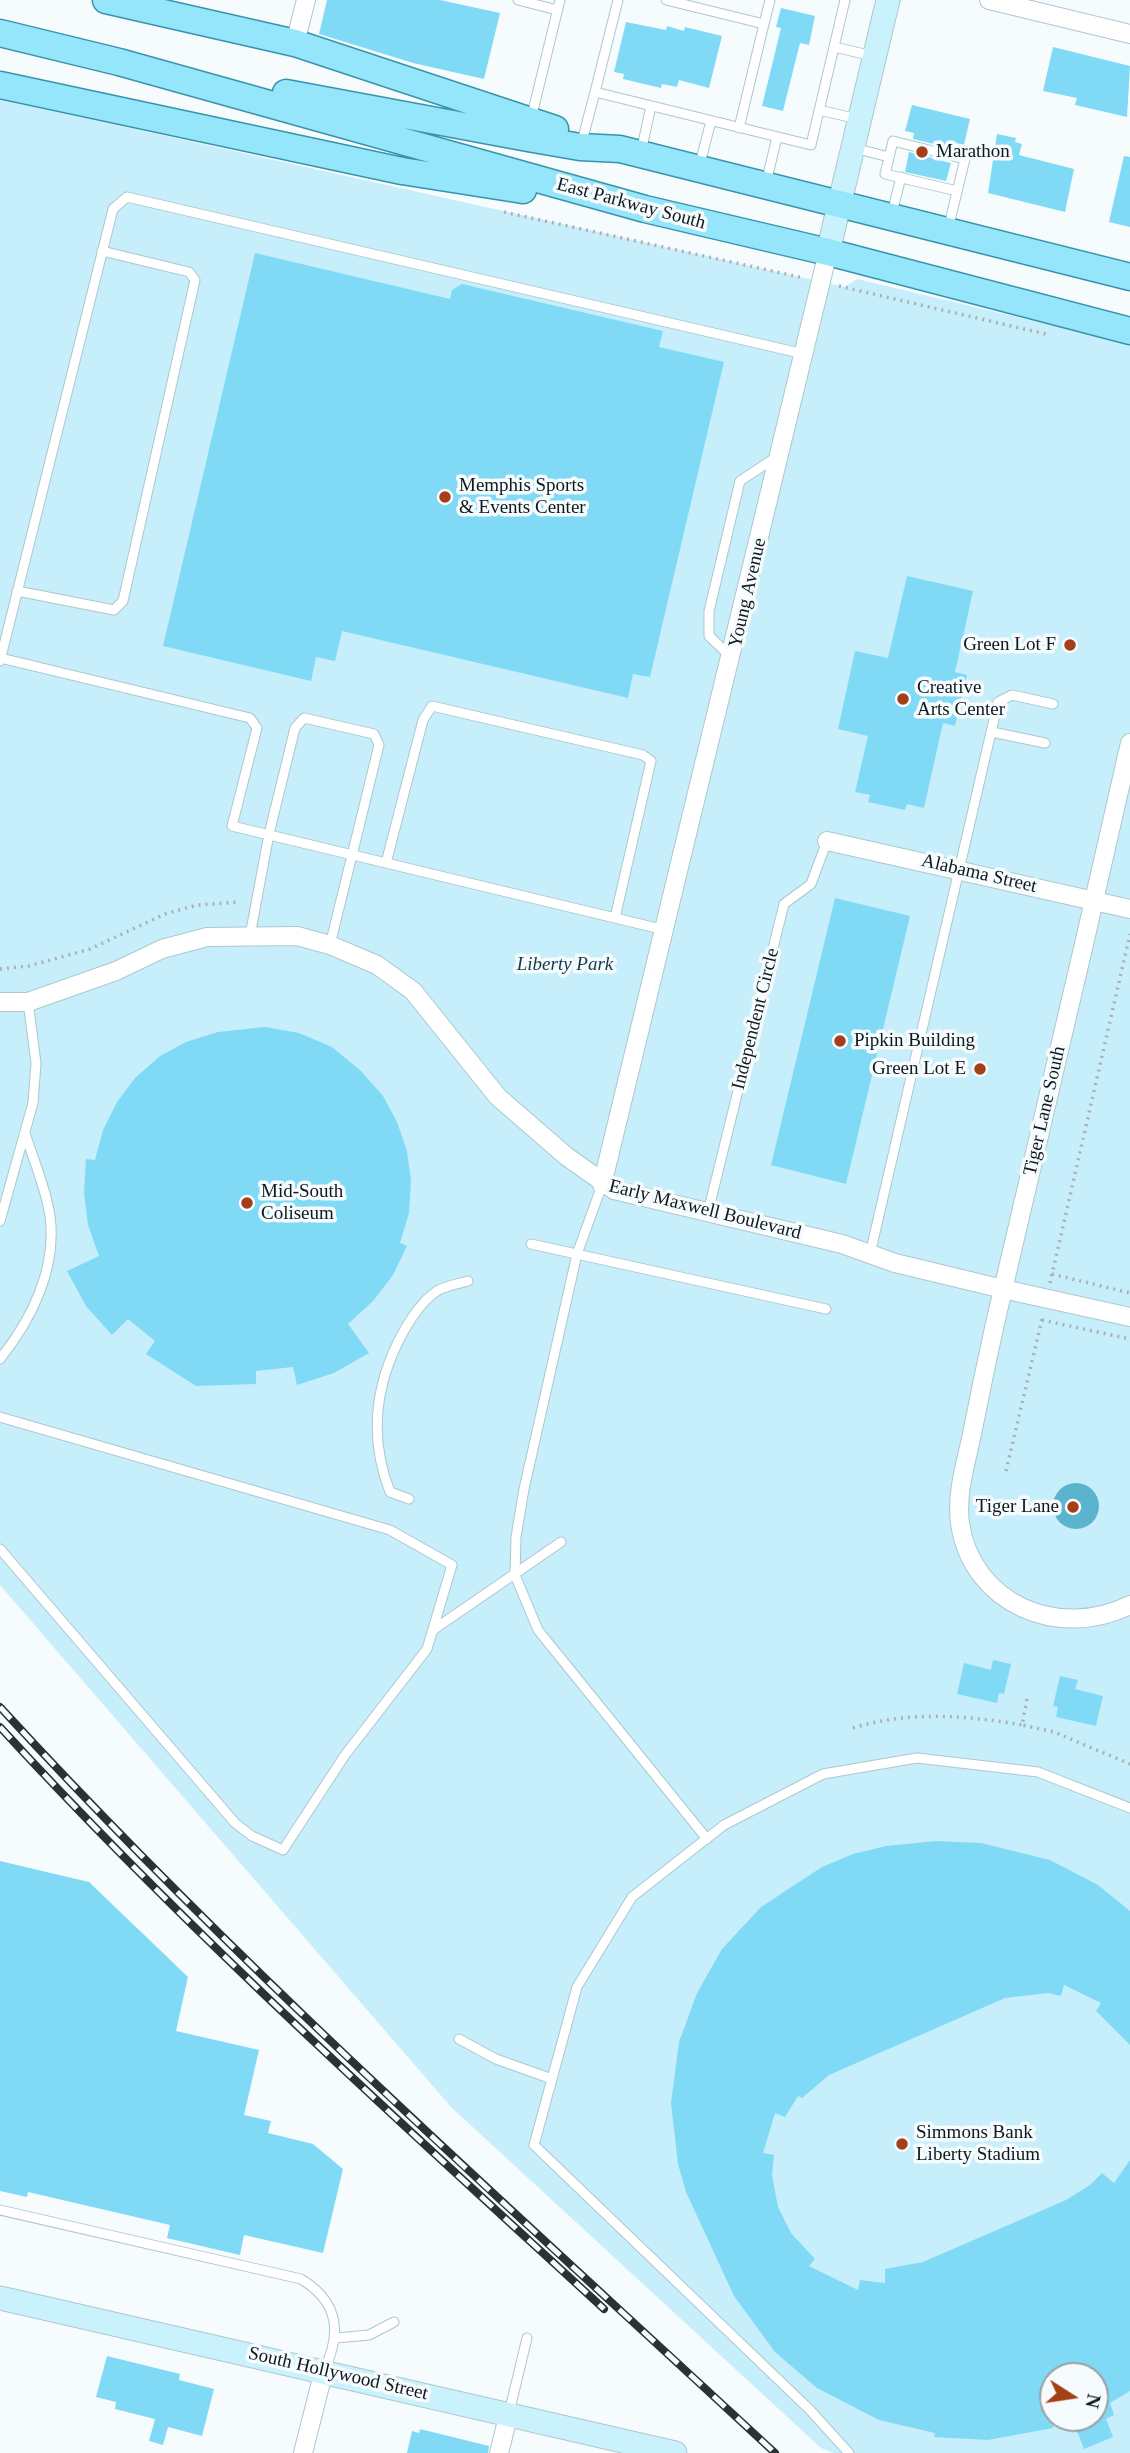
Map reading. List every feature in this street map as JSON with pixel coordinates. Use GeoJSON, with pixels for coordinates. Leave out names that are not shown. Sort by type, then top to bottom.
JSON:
{"type":"FeatureCollection","features":[{"type":"Feature","properties":{"kind":"main road"},"geometry":{"type":"LineString","coordinates":[[106,0],[176,12],[295,43],[530,130],[699,168],[1130,277]]}},
{"type":"Feature","properties":{"kind":"main road","name":"Young Avenue"},"geometry":{"type":"LineString","coordinates":[[828,252],[888,0]]}},
{"type":"Feature","properties":{"kind":"main road","name":"East Parkway South"},"geometry":{"type":"LineString","coordinates":[[0,33],[127,64],[645,209],[828,252],[1130,331]]}},
{"type":"Feature","properties":{"kind":"main road","name":"East Parkway South"},"geometry":{"type":"LineString","coordinates":[[127,64],[530,130]]}},
{"type":"Feature","properties":{"kind":"main road"},"geometry":{"type":"LineString","coordinates":[[0,85],[402,171],[645,209]]}},
{"type":"Feature","properties":{"kind":"main road","name":"South Hollywood Street"},"geometry":{"type":"LineString","coordinates":[[0,2298],[324,2370],[675,2453]]}},
{"type":"Feature","properties":{"kind":"street"},"geometry":{"type":"LineString","coordinates":[[295,43],[306,0]]}},
{"type":"Feature","properties":{"kind":"street"},"geometry":{"type":"LineString","coordinates":[[989,0],[1130,34]]}},
{"type":"Feature","properties":{"kind":"street","name":"Young Avenue"},"geometry":{"type":"LineString","coordinates":[[603,1185],[828,252]]}},
{"type":"Feature","properties":{"kind":"street","name":"Tiger Lane South"},"geometry":{"type":"LineString","coordinates":[[1130,743],[1003,1289],[959,1501],[966,1545],[976,1566],[1007,1599],[1026,1610],[1070,1620],[1093,1619],[1130,1605]]}},
{"type":"Feature","properties":{"kind":"street","name":"Alabama Street"},"geometry":{"type":"LineString","coordinates":[[827,841],[1130,909]]}},
{"type":"Feature","properties":{"kind":"street","name":"Early Maxwell Boulevard"},"geometry":{"type":"LineString","coordinates":[[0,1002],[28,1002],[116,971],[162,949],[207,937],[297,936],[330,945],[377,965],[414,991],[498,1097],[603,1185],[614,1190],[842,1244],[1003,1289],[1130,1317]]}},
{"type":"Feature","properties":{"kind":"street"},"geometry":{"type":"LineString","coordinates":[[303,2453],[324,2370]]}},
{"type":"Feature","properties":{"kind":"street"},"geometry":{"type":"LineString","coordinates":[[499,2453],[509,2413]]}},
{"type":"Feature","properties":{"kind":"lane"},"geometry":{"type":"LineString","coordinates":[[518,0],[559,5],[530,130]]}},
{"type":"Feature","properties":{"kind":"lane"},"geometry":{"type":"LineString","coordinates":[[582,142],[618,0]]}},
{"type":"Feature","properties":{"kind":"lane"},"geometry":{"type":"LineString","coordinates":[[666,0],[764,24]]}},
{"type":"Feature","properties":{"kind":"lane"},"geometry":{"type":"LineString","coordinates":[[739,128],[770,0]]}},
{"type":"Feature","properties":{"kind":"lane"},"geometry":{"type":"LineString","coordinates":[[595,92],[811,145],[845,0]]}},
{"type":"Feature","properties":{"kind":"lane"},"geometry":{"type":"LineString","coordinates":[[834,47],[873,57]]}},
{"type":"Feature","properties":{"kind":"lane"},"geometry":{"type":"LineString","coordinates":[[630,152],[651,106]]}},
{"type":"Feature","properties":{"kind":"lane"},"geometry":{"type":"LineString","coordinates":[[819,110],[859,120]]}},
{"type":"Feature","properties":{"kind":"lane"},"geometry":{"type":"LineString","coordinates":[[699,168],[711,121]]}},
{"type":"Feature","properties":{"kind":"lane"},"geometry":{"type":"LineString","coordinates":[[765,185],[777,137]]}},
{"type":"Feature","properties":{"kind":"lane"},"geometry":{"type":"LineString","coordinates":[[948,231],[965,159],[893,142],[885,174],[957,191]]}},
{"type":"Feature","properties":{"kind":"lane"},"geometry":{"type":"LineString","coordinates":[[852,148],[889,157]]}},
{"type":"Feature","properties":{"kind":"lane"},"geometry":{"type":"LineString","coordinates":[[891,217],[901,177]]}},
{"type":"Feature","properties":{"kind":"lane"},"geometry":{"type":"LineString","coordinates":[[665,930],[232,825],[257,728],[250,718],[0,659],[113,209],[127,197],[804,354]]}},
{"type":"Feature","properties":{"kind":"lane"},"geometry":{"type":"LineString","coordinates":[[17,591],[114,610],[123,601],[195,280],[189,272],[102,251]]}},
{"type":"Feature","properties":{"kind":"lane"},"geometry":{"type":"LineString","coordinates":[[732,658],[709,636],[709,611],[740,481],[780,454]]}},
{"type":"Feature","properties":{"kind":"lane"},"geometry":{"type":"LineString","coordinates":[[870,1254],[962,870],[998,702],[1005,697],[1053,704]]}},
{"type":"Feature","properties":{"kind":"lane"},"geometry":{"type":"LineString","coordinates":[[386,863],[423,720],[432,706],[643,755],[651,761],[615,918]]}},
{"type":"Feature","properties":{"kind":"lane"},"geometry":{"type":"LineString","coordinates":[[250,936],[269,834],[295,728],[304,718],[373,734],[379,746],[330,945]]}},
{"type":"Feature","properties":{"kind":"lane"},"geometry":{"type":"LineString","coordinates":[[992,732],[1045,743]]}},
{"type":"Feature","properties":{"kind":"lane","name":"Independent Circle"},"geometry":{"type":"LineString","coordinates":[[708,1212],[784,904],[811,884],[827,841]]}},
{"type":"Feature","properties":{"kind":"lane"},"geometry":{"type":"LineString","coordinates":[[0,1221],[33,1103],[36,1063],[28,1002]]}},
{"type":"Feature","properties":{"kind":"lane"},"geometry":{"type":"LineString","coordinates":[[0,1359],[21,1333],[39,1295],[50,1254],[50,1215],[25,1133]]}},
{"type":"Feature","properties":{"kind":"lane"},"geometry":{"type":"LineString","coordinates":[[603,1185],[577,1254],[524,1489],[516,1537],[516,1575],[538,1630],[707,1839]]}},
{"type":"Feature","properties":{"kind":"lane"},"geometry":{"type":"LineString","coordinates":[[531,1244],[827,1309]]}},
{"type":"Feature","properties":{"kind":"lane"},"geometry":{"type":"LineString","coordinates":[[410,1499],[390,1492],[379,1455],[377,1402],[387,1365],[408,1320],[437,1291],[468,1281]]}},
{"type":"Feature","properties":{"kind":"lane"},"geometry":{"type":"LineString","coordinates":[[0,1417],[390,1530],[452,1565],[427,1649],[345,1755],[283,1850],[252,1836],[235,1823],[0,1549]]}},
{"type":"Feature","properties":{"kind":"lane"},"geometry":{"type":"LineString","coordinates":[[432,1631],[561,1542]]}},
{"type":"Feature","properties":{"kind":"lane"},"geometry":{"type":"LineString","coordinates":[[849,2453],[810,2410],[534,2145],[576,1987],[632,1897],[724,1825],[823,1774],[917,1758],[1038,1772],[1130,1808]]}},
{"type":"Feature","properties":{"kind":"lane"},"geometry":{"type":"LineString","coordinates":[[459,2039],[496,2059],[552,2079]]}},
{"type":"Feature","properties":{"kind":"lane"},"geometry":{"type":"LineString","coordinates":[[0,2210],[301,2279],[316,2288],[336,2328],[335,2347],[324,2370]]}},
{"type":"Feature","properties":{"kind":"lane"},"geometry":{"type":"LineString","coordinates":[[336,2338],[369,2335],[394,2322]]}},
{"type":"Feature","properties":{"kind":"lane"},"geometry":{"type":"LineString","coordinates":[[509,2413],[527,2338]]}},
{"type":"Feature","properties":{"kind":"path"},"geometry":{"type":"LineString","coordinates":[[502,211],[1062,338]]}},
{"type":"Feature","properties":{"kind":"path"},"geometry":{"type":"LineString","coordinates":[[0,969],[29,966],[90,949],[165,914],[197,905],[240,902]]}},
{"type":"Feature","properties":{"kind":"path"},"geometry":{"type":"LineString","coordinates":[[1006,1471],[1130,934]]}},
{"type":"Feature","properties":{"kind":"path"},"geometry":{"type":"LineString","coordinates":[[1052,1274],[1130,1293]]}},
{"type":"Feature","properties":{"kind":"path"},"geometry":{"type":"LineString","coordinates":[[1042,1320],[1130,1339]]}},
{"type":"Feature","properties":{"kind":"path"},"geometry":{"type":"LineString","coordinates":[[1022,1725],[1027,1699]]}},
{"type":"Feature","properties":{"kind":"path"},"geometry":{"type":"LineString","coordinates":[[853,1728],[896,1717],[976,1716],[1054,1732],[1130,1765]]}},
{"type":"Feature","properties":{"kind":"green space","name":"Liberty Park"},"geometry":{"type":"Polygon","coordinates":[[[0,99],[845,287],[857,279],[1130,344],[1130,2453],[833,2453],[821,2448],[451,2107],[0,1585],[0,99]]]}},
{"type":"Feature","properties":{"kind":"water"},"geometry":{"type":"Polygon","coordinates":[[[1076,1483],[1093,1489],[1099,1506],[1093,1523],[1076,1529],[1059,1523],[1053,1506],[1059,1489],[1076,1483]]]}},
{"type":"Feature","properties":{"kind":"building"},"geometry":{"type":"Polygon","coordinates":[[[327,0],[440,0],[500,13],[484,79],[413,63],[319,34],[327,0]]]}},
{"type":"Feature","properties":{"kind":"building"},"geometry":{"type":"Polygon","coordinates":[[[781,8],[815,16],[809,45],[800,43],[783,111],[762,106],[781,28],[776,27],[781,8]]]}},
{"type":"Feature","properties":{"kind":"building"},"geometry":{"type":"Polygon","coordinates":[[[626,22],[666,30],[667,26],[684,31],[685,27],[722,36],[709,88],[679,80],[677,87],[662,84],[661,88],[623,79],[624,74],[614,72],[626,22]]]}},
{"type":"Feature","properties":{"kind":"building"},"geometry":{"type":"Polygon","coordinates":[[[1053,47],[1130,66],[1127,117],[1075,105],[1077,98],[1043,91],[1053,47]]]}},
{"type":"Feature","properties":{"kind":"building"},"geometry":{"type":"Polygon","coordinates":[[[912,105],[970,119],[964,145],[956,143],[955,149],[913,139],[914,133],[905,131],[912,105]]]}},
{"type":"Feature","properties":{"kind":"building"},"geometry":{"type":"Polygon","coordinates":[[[997,134],[1016,138],[1015,142],[1022,144],[1019,155],[1074,169],[1065,212],[988,193],[997,134]]]}},
{"type":"Feature","properties":{"kind":"building"},"geometry":{"type":"Polygon","coordinates":[[[909,152],[951,163],[946,181],[905,172],[909,152]]]}},
{"type":"Feature","properties":{"kind":"building"},"geometry":{"type":"Polygon","coordinates":[[[1124,156],[1130,157],[1130,227],[1109,222],[1124,156]]]}},
{"type":"Feature","properties":{"kind":"building","name":"Memphis Sports & Events Center"},"geometry":{"type":"Polygon","coordinates":[[[255,253],[450,299],[452,290],[462,284],[663,331],[659,347],[724,362],[650,677],[633,674],[628,698],[342,631],[335,661],[316,657],[311,681],[163,646],[255,253]]]}},
{"type":"Feature","properties":{"kind":"building","name":"Creative Arts Center"},"geometry":{"type":"Polygon","coordinates":[[[907,576],[973,591],[955,672],[967,675],[955,726],[943,723],[924,808],[907,804],[905,810],[868,802],[870,795],[855,792],[868,736],[838,729],[855,651],[888,658],[907,576]]]}},
{"type":"Feature","properties":{"kind":"building","name":"Pipkin Building"},"geometry":{"type":"Polygon","coordinates":[[[835,898],[910,916],[846,1184],[771,1165],[835,898]]]}},
{"type":"Feature","properties":{"kind":"building","name":"Mid-South Coliseum"},"geometry":{"type":"Polygon","coordinates":[[[265,1027],[299,1033],[332,1047],[361,1071],[383,1096],[397,1122],[407,1151],[411,1181],[409,1213],[400,1243],[407,1246],[393,1275],[373,1301],[348,1324],[369,1353],[334,1373],[297,1385],[293,1367],[256,1371],[256,1384],[196,1386],[146,1354],[155,1341],[128,1319],[112,1335],[86,1306],[67,1271],[99,1256],[88,1225],[84,1193],[86,1159],[95,1160],[103,1130],[117,1102],[135,1078],[160,1056],[186,1042],[218,1032],[265,1027]]]}},
{"type":"Feature","properties":{"kind":"building"},"geometry":{"type":"Polygon","coordinates":[[[993,1660],[1011,1664],[1004,1694],[999,1693],[997,1703],[957,1694],[964,1663],[991,1670],[993,1660]]]}},
{"type":"Feature","properties":{"kind":"building"},"geometry":{"type":"Polygon","coordinates":[[[1060,1676],[1078,1680],[1075,1689],[1103,1696],[1096,1726],[1056,1717],[1058,1707],[1053,1706],[1060,1676]]]}},
{"type":"Feature","properties":{"kind":"building","name":"Simmons Bank Liberty Stadium"},"geometry":{"type":"Polygon","coordinates":[[[936,1841],[981,1843],[1050,1860],[1098,1885],[1130,1911],[1130,2045],[1096,2011],[1101,2003],[1064,1985],[1061,1996],[1048,1993],[1005,1998],[829,2075],[802,2098],[798,2096],[785,2117],[775,2113],[763,2153],[774,2155],[772,2175],[778,2207],[791,2233],[815,2259],[809,2266],[858,2290],[860,2280],[885,2283],[885,2269],[923,2262],[1066,2200],[1090,2185],[1102,2173],[1114,2183],[1130,2160],[1130,2391],[1110,2403],[1114,2415],[1109,2418],[1109,2362],[1039,2362],[1039,2431],[988,2440],[934,2437],[935,2433],[879,2420],[817,2388],[775,2352],[734,2296],[686,2192],[678,2164],[671,2103],[679,2042],[697,1993],[722,1949],[761,1907],[822,1867],[853,1854],[886,1846],[936,1841]]]}},
{"type":"Feature","properties":{"kind":"building"},"geometry":{"type":"Polygon","coordinates":[[[0,1861],[89,1882],[188,1977],[176,2031],[259,2050],[244,2115],[271,2121],[268,2133],[313,2144],[343,2169],[323,2253],[244,2235],[240,2255],[167,2238],[170,2225],[28,2192],[27,2197],[0,2191],[0,1861]]]}},
{"type":"Feature","properties":{"kind":"building"},"geometry":{"type":"Polygon","coordinates":[[[107,2356],[180,2374],[179,2380],[214,2389],[202,2436],[168,2427],[163,2445],[149,2441],[155,2419],[115,2409],[116,2402],[96,2397],[107,2356]]]}},
{"type":"Feature","properties":{"kind":"building","name":"Simmons Bank Liberty Stadium"},"geometry":{"type":"Polygon","coordinates":[[[1109,2427],[1113,2437],[1084,2449],[1077,2432],[1109,2432],[1109,2427]]]}},
{"type":"Feature","properties":{"kind":"building"},"geometry":{"type":"Polygon","coordinates":[[[420,2429],[489,2446],[488,2453],[407,2453],[412,2431],[419,2433],[420,2429]]]}},
{"type":"Feature","properties":{"kind":"railway"},"geometry":{"type":"LineString","coordinates":[[0,1707],[92,1805],[282,1995],[775,2453]]}},
{"type":"Feature","properties":{"kind":"railway"},"geometry":{"type":"LineString","coordinates":[[0,1727],[220,1952],[604,2309]]}},
{"type":"Feature","properties":{"kind":"place","name":"Marathon"},"geometry":{"type":"Point","coordinates":[922,152]}},
{"type":"Feature","properties":{"kind":"place","name":"Memphis Sports & Events Center"},"geometry":{"type":"Point","coordinates":[445,497]}},
{"type":"Feature","properties":{"kind":"place","name":"Green Lot F"},"geometry":{"type":"Point","coordinates":[1070,645]}},
{"type":"Feature","properties":{"kind":"place","name":"Creative Arts Center"},"geometry":{"type":"Point","coordinates":[903,699]}},
{"type":"Feature","properties":{"kind":"place","name":"Pipkin Building"},"geometry":{"type":"Point","coordinates":[840,1041]}},
{"type":"Feature","properties":{"kind":"place","name":"Green Lot E"},"geometry":{"type":"Point","coordinates":[980,1069]}},
{"type":"Feature","properties":{"kind":"place","name":"Mid-South Coliseum"},"geometry":{"type":"Point","coordinates":[247,1203]}},
{"type":"Feature","properties":{"kind":"place","name":"Tiger Lane"},"geometry":{"type":"Point","coordinates":[1073,1507]}},
{"type":"Feature","properties":{"kind":"place","name":"Simmons Bank Liberty Stadium"},"geometry":{"type":"Point","coordinates":[902,2144]}}]}
